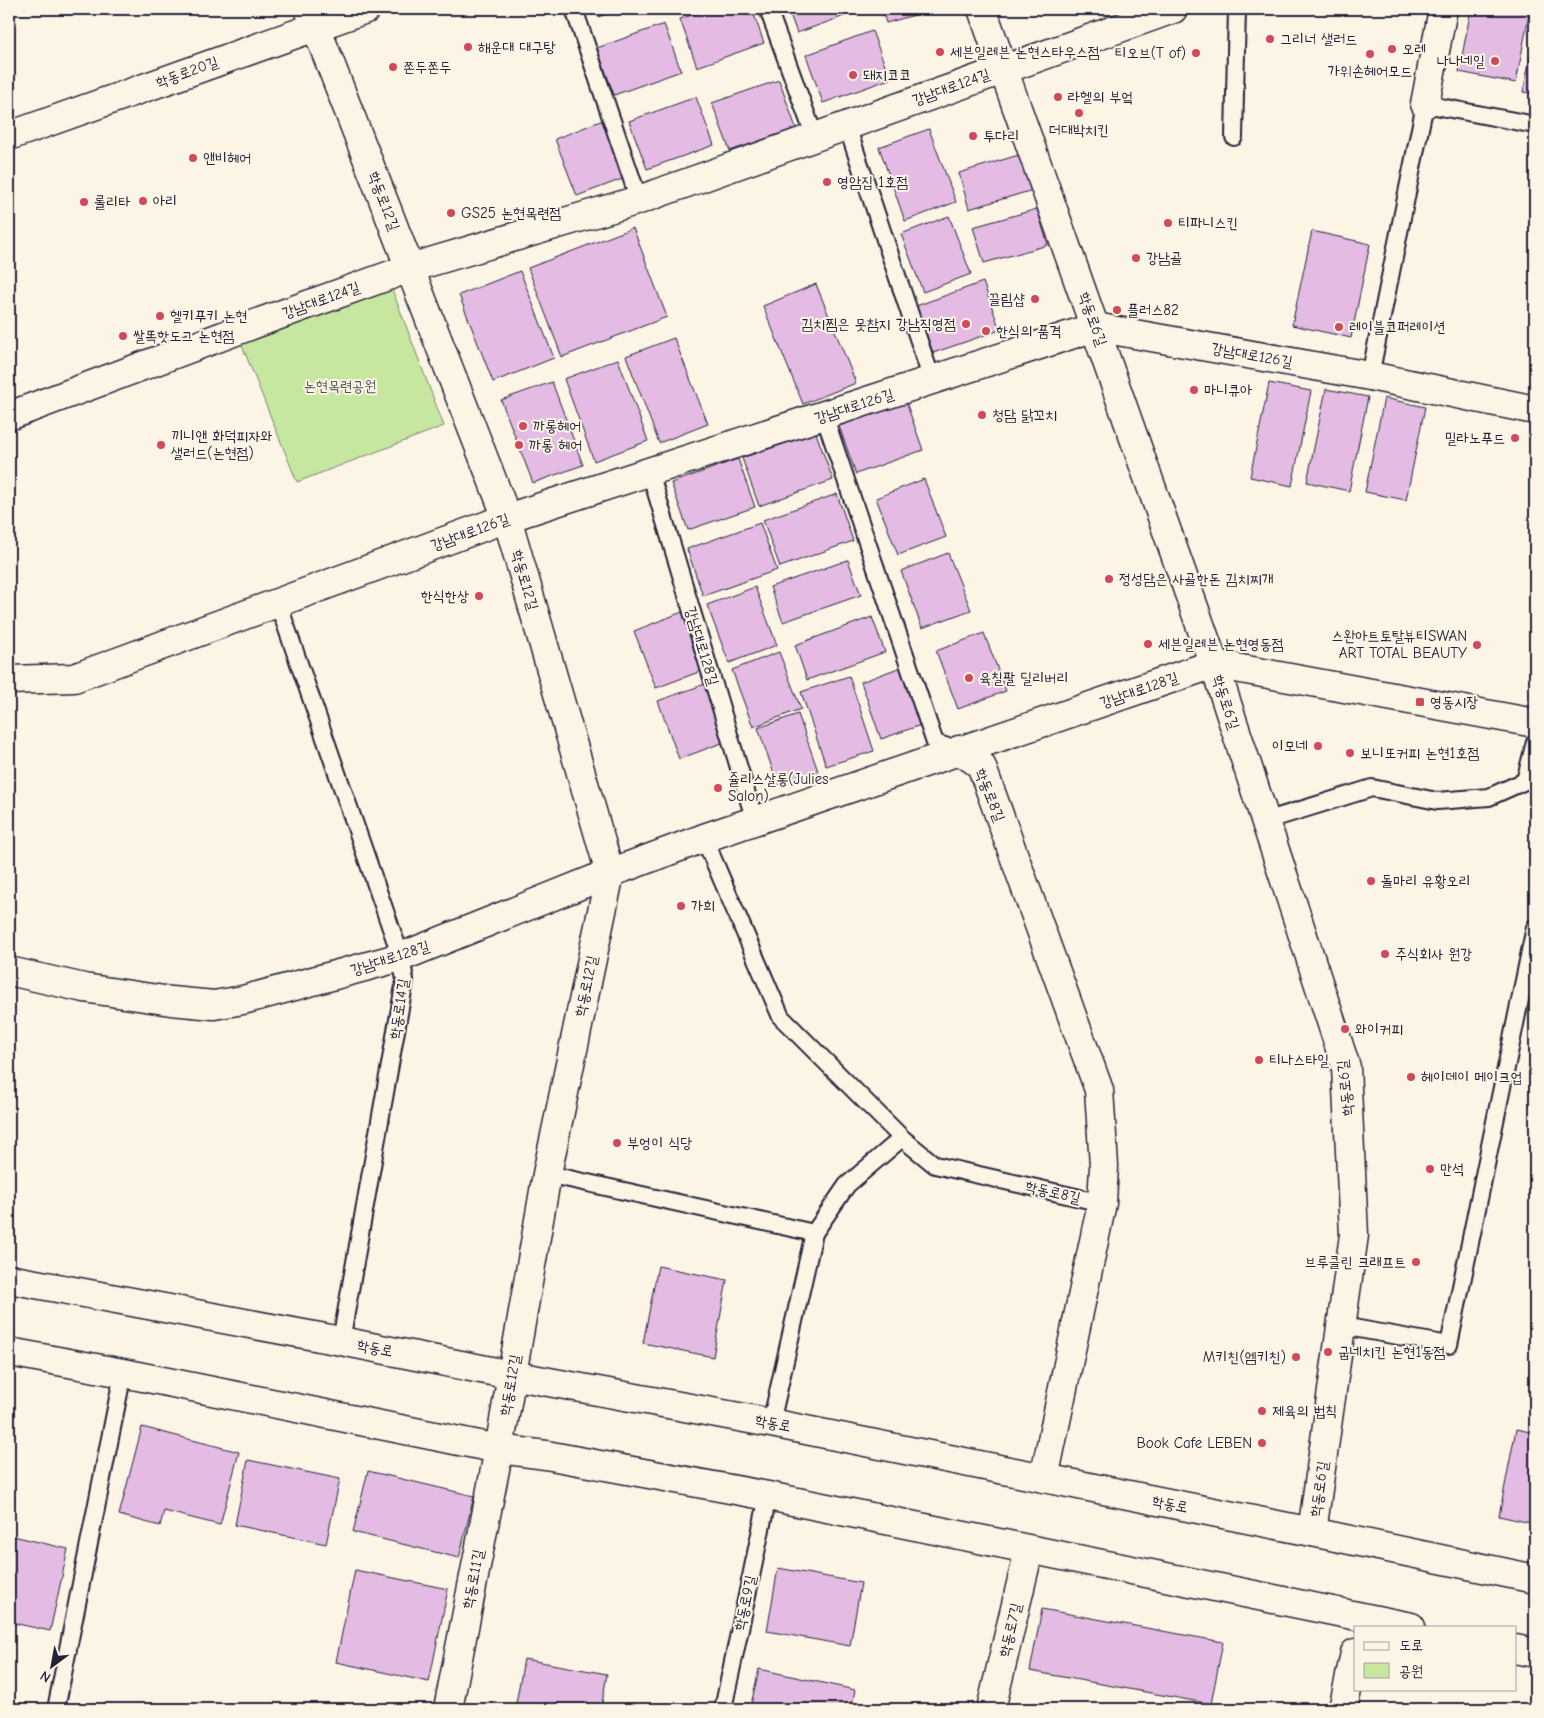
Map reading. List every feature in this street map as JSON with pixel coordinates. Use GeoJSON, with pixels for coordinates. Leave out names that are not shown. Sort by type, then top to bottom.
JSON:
{"type":"FeatureCollection","features":[{"type":"Feature","properties":{"kind":"street","name":"학동로20길"},"geometry":{"type":"LineString","coordinates":[[9,136],[312,18],[366,9]]}},
{"type":"Feature","properties":{"kind":"street","name":"학동로6길"},"geometry":{"type":"LineString","coordinates":[[982,9],[1214,664],[1346,1067],[1354,1235],[1312,1532]]}},
{"type":"Feature","properties":{"kind":"street","name":"강남대로124길"},"geometry":{"type":"LineString","coordinates":[[9,416],[410,268],[639,200],[815,138],[1003,68],[1173,9]]}},
{"type":"Feature","properties":{"kind":"street"},"geometry":{"type":"LineString","coordinates":[[1425,104],[1443,9]]}},
{"type":"Feature","properties":{"kind":"street","name":"학동로12길"},"geometry":{"type":"LineString","coordinates":[[312,18],[507,518],[610,873],[547,1174],[498,1449]]}},
{"type":"Feature","properties":{"kind":"street","name":"강남대로126길"},"geometry":{"type":"LineString","coordinates":[[9,680],[74,678],[507,518],[1096,327],[1370,376],[1535,410]]}},
{"type":"Feature","properties":{"kind":"street","name":"강남대로128길"},"geometry":{"type":"LineString","coordinates":[[9,971],[84,988],[170,1001],[214,1005],[243,1000],[401,957],[610,873],[704,838],[1214,664],[1535,723]]}},
{"type":"Feature","properties":{"kind":"street","name":"학동로8길"},"geometry":{"type":"LineString","coordinates":[[959,750],[981,765],[1099,1090],[1104,1166],[1102,1203],[1044,1478]]}},
{"type":"Feature","properties":{"kind":"street","name":"학동로"},"geometry":{"type":"LineString","coordinates":[[9,1279],[771,1423],[1535,1579]]}},
{"type":"Feature","properties":{"kind":"street"},"geometry":{"type":"LineString","coordinates":[[9,1352],[123,1373],[498,1449],[546,1455],[768,1496],[1362,1622],[1401,1626]]}},
{"type":"Feature","properties":{"kind":"street","name":"학동로11길"},"geometry":{"type":"LineString","coordinates":[[448,1709],[498,1449]]}},
{"type":"Feature","properties":{"kind":"street","name":"학동로7길"},"geometry":{"type":"LineString","coordinates":[[991,1709],[1029,1550]]}},
{"type":"Feature","properties":{"kind":"street"},"geometry":{"type":"LineString","coordinates":[[1516,1649],[1535,1653]]}},
{"type":"Feature","properties":{"kind":"street"},"geometry":{"type":"LineString","coordinates":[[1343,1709],[1354,1658]]}},
{"type":"Feature","properties":{"kind":"lane"},"geometry":{"type":"LineString","coordinates":[[574,9],[639,200]]}},
{"type":"Feature","properties":{"kind":"lane"},"geometry":{"type":"LineString","coordinates":[[768,9],[815,138]]}},
{"type":"Feature","properties":{"kind":"lane"},"geometry":{"type":"LineString","coordinates":[[1234,137],[1237,9]]}},
{"type":"Feature","properties":{"kind":"lane"},"geometry":{"type":"LineString","coordinates":[[1370,376],[1425,104],[1535,125]]}},
{"type":"Feature","properties":{"kind":"lane"},"geometry":{"type":"LineString","coordinates":[[847,126],[932,380]]}},
{"type":"Feature","properties":{"kind":"lane","name":"학동로8길"},"geometry":{"type":"LineString","coordinates":[[824,416],[935,743],[959,750]]}},
{"type":"Feature","properties":{"kind":"lane","name":"강남대로128길"},"geometry":{"type":"LineString","coordinates":[[650,472],[755,821]]}},
{"type":"Feature","properties":{"kind":"lane","name":"학동로14길"},"geometry":{"type":"LineString","coordinates":[[278,603],[401,957],[405,980],[341,1341]]}},
{"type":"Feature","properties":{"kind":"lane"},"geometry":{"type":"LineString","coordinates":[[1266,821],[1372,788],[1437,801],[1489,797],[1525,781],[1535,742]]}},
{"type":"Feature","properties":{"kind":"lane","name":"학동로8길"},"geometry":{"type":"LineString","coordinates":[[704,838],[781,1017],[902,1138],[935,1165],[1102,1203]]}},
{"type":"Feature","properties":{"kind":"lane"},"geometry":{"type":"LineString","coordinates":[[1342,1326],[1449,1345],[1535,927]]}},
{"type":"Feature","properties":{"kind":"lane"},"geometry":{"type":"LineString","coordinates":[[771,1423],[814,1233],[847,1185],[902,1138]]}},
{"type":"Feature","properties":{"kind":"lane"},"geometry":{"type":"LineString","coordinates":[[547,1174],[814,1233]]}},
{"type":"Feature","properties":{"kind":"lane"},"geometry":{"type":"LineString","coordinates":[[56,1709],[123,1373]]}},
{"type":"Feature","properties":{"kind":"lane","name":"학동로9길"},"geometry":{"type":"LineString","coordinates":[[722,1709],[768,1496]]}},
{"type":"Feature","properties":{"kind":"green space","name":"논현목련공원"},"geometry":{"type":"Polygon","coordinates":[[[392,289],[444,426],[297,482],[241,343],[392,289]]]}},
{"type":"Feature","properties":{"kind":"building"},"geometry":{"type":"Polygon","coordinates":[[[596,9],[620,9],[598,17],[596,9]]]}},
{"type":"Feature","properties":{"kind":"building"},"geometry":{"type":"Polygon","coordinates":[[[709,9],[752,9],[764,43],[697,67],[680,19],[709,9]]]}},
{"type":"Feature","properties":{"kind":"building"},"geometry":{"type":"Polygon","coordinates":[[[788,9],[864,9],[797,33],[788,9]]]}},
{"type":"Feature","properties":{"kind":"building"},"geometry":{"type":"Polygon","coordinates":[[[882,9],[936,9],[886,23],[882,9]]]}},
{"type":"Feature","properties":{"kind":"building"},"geometry":{"type":"Polygon","coordinates":[[[1471,9],[1530,9],[1516,83],[1459,72],[1471,9]]]}},
{"type":"Feature","properties":{"kind":"building"},"geometry":{"type":"Polygon","coordinates":[[[664,24],[681,71],[614,95],[597,48],[664,24]]]}},
{"type":"Feature","properties":{"kind":"building"},"geometry":{"type":"Polygon","coordinates":[[[872,31],[890,79],[823,103],[806,55],[872,31]]]}},
{"type":"Feature","properties":{"kind":"building"},"geometry":{"type":"Polygon","coordinates":[[[1535,39],[1535,94],[1523,92],[1535,39]]]}},
{"type":"Feature","properties":{"kind":"building"},"geometry":{"type":"Polygon","coordinates":[[[779,80],[796,128],[730,151],[712,103],[779,80]]]}},
{"type":"Feature","properties":{"kind":"building"},"geometry":{"type":"Polygon","coordinates":[[[696,97],[714,145],[647,169],[629,121],[696,97]]]}},
{"type":"Feature","properties":{"kind":"building"},"geometry":{"type":"Polygon","coordinates":[[[603,120],[625,178],[577,196],[555,139],[603,120]]]}},
{"type":"Feature","properties":{"kind":"building"},"geometry":{"type":"Polygon","coordinates":[[[929,129],[956,202],[905,221],[879,147],[929,129]]]}},
{"type":"Feature","properties":{"kind":"building"},"geometry":{"type":"Polygon","coordinates":[[[1022,154],[1033,190],[969,209],[959,173],[1022,154]]]}},
{"type":"Feature","properties":{"kind":"building"},"geometry":{"type":"Polygon","coordinates":[[[1037,209],[1048,245],[984,263],[973,227],[1037,209]]]}},
{"type":"Feature","properties":{"kind":"building"},"geometry":{"type":"Polygon","coordinates":[[[949,216],[971,274],[923,292],[901,234],[949,216]]]}},
{"type":"Feature","properties":{"kind":"building"},"geometry":{"type":"Polygon","coordinates":[[[633,228],[667,317],[562,357],[528,268],[633,228]]]}},
{"type":"Feature","properties":{"kind":"building"},"geometry":{"type":"Polygon","coordinates":[[[1312,231],[1370,244],[1351,338],[1292,325],[1312,231]]]}},
{"type":"Feature","properties":{"kind":"building"},"geometry":{"type":"Polygon","coordinates":[[[520,271],[554,358],[493,382],[459,295],[520,271]]]}},
{"type":"Feature","properties":{"kind":"building"},"geometry":{"type":"Polygon","coordinates":[[[983,282],[1000,330],[933,353],[916,306],[983,282]]]}},
{"type":"Feature","properties":{"kind":"building"},"geometry":{"type":"Polygon","coordinates":[[[816,284],[856,383],[803,404],[763,306],[816,284]]]}},
{"type":"Feature","properties":{"kind":"building"},"geometry":{"type":"Polygon","coordinates":[[[674,338],[708,424],[659,443],[626,356],[674,338]]]}},
{"type":"Feature","properties":{"kind":"building"},"geometry":{"type":"Polygon","coordinates":[[[618,359],[648,441],[594,461],[564,379],[618,359]]]}},
{"type":"Feature","properties":{"kind":"building"},"geometry":{"type":"Polygon","coordinates":[[[552,382],[583,465],[533,483],[501,400],[552,382]]]}},
{"type":"Feature","properties":{"kind":"building"},"geometry":{"type":"Polygon","coordinates":[[[1269,383],[1311,391],[1292,486],[1250,477],[1269,383]]]}},
{"type":"Feature","properties":{"kind":"building"},"geometry":{"type":"Polygon","coordinates":[[[1326,389],[1368,397],[1349,491],[1307,482],[1326,389]]]}},
{"type":"Feature","properties":{"kind":"building"},"geometry":{"type":"Polygon","coordinates":[[[1384,398],[1425,407],[1406,500],[1365,492],[1384,398]]]}},
{"type":"Feature","properties":{"kind":"building"},"geometry":{"type":"Polygon","coordinates":[[[906,402],[923,450],[856,474],[839,426],[906,402]]]}},
{"type":"Feature","properties":{"kind":"building"},"geometry":{"type":"Polygon","coordinates":[[[816,433],[833,480],[759,506],[742,458],[816,433]]]}},
{"type":"Feature","properties":{"kind":"building"},"geometry":{"type":"Polygon","coordinates":[[[738,459],[755,507],[688,530],[671,483],[738,459]]]}},
{"type":"Feature","properties":{"kind":"building"},"geometry":{"type":"Polygon","coordinates":[[[924,479],[946,537],[898,555],[876,498],[924,479]]]}},
{"type":"Feature","properties":{"kind":"building"},"geometry":{"type":"Polygon","coordinates":[[[837,494],[853,541],[780,567],[763,520],[837,494]]]}},
{"type":"Feature","properties":{"kind":"building"},"geometry":{"type":"Polygon","coordinates":[[[760,523],[777,570],[703,596],[687,549],[760,523]]]}},
{"type":"Feature","properties":{"kind":"building"},"geometry":{"type":"Polygon","coordinates":[[[948,553],[971,610],[922,628],[901,571],[948,553]]]}},
{"type":"Feature","properties":{"kind":"building"},"geometry":{"type":"Polygon","coordinates":[[[848,560],[861,595],[783,622],[770,587],[848,560]]]}},
{"type":"Feature","properties":{"kind":"building"},"geometry":{"type":"Polygon","coordinates":[[[755,587],[777,645],[729,663],[707,605],[755,587]]]}},
{"type":"Feature","properties":{"kind":"building"},"geometry":{"type":"Polygon","coordinates":[[[682,612],[704,670],[656,688],[634,631],[682,612]]]}},
{"type":"Feature","properties":{"kind":"building"},"geometry":{"type":"Polygon","coordinates":[[[872,617],[885,652],[807,680],[795,645],[872,617]]]}},
{"type":"Feature","properties":{"kind":"building"},"geometry":{"type":"Polygon","coordinates":[[[984,633],[1006,691],[958,709],[936,651],[984,633]]]}},
{"type":"Feature","properties":{"kind":"building"},"geometry":{"type":"Polygon","coordinates":[[[779,652],[801,709],[753,727],[732,670],[779,652]]]}},
{"type":"Feature","properties":{"kind":"building"},"geometry":{"type":"Polygon","coordinates":[[[901,667],[921,725],[881,739],[861,682],[901,667]]]}},
{"type":"Feature","properties":{"kind":"building"},"geometry":{"type":"Polygon","coordinates":[[[849,676],[874,751],[826,766],[801,692],[849,676]]]}},
{"type":"Feature","properties":{"kind":"building"},"geometry":{"type":"Polygon","coordinates":[[[705,684],[727,741],[679,759],[658,701],[705,684]]]}},
{"type":"Feature","properties":{"kind":"building"},"geometry":{"type":"Polygon","coordinates":[[[798,714],[818,771],[778,785],[758,728],[798,714]]]}},
{"type":"Feature","properties":{"kind":"building"},"geometry":{"type":"Polygon","coordinates":[[[658,1266],[727,1280],[713,1357],[643,1343],[658,1266]]]}},
{"type":"Feature","properties":{"kind":"building"},"geometry":{"type":"Polygon","coordinates":[[[142,1427],[239,1452],[220,1525],[164,1511],[160,1526],[119,1515],[142,1427]]]}},
{"type":"Feature","properties":{"kind":"building"},"geometry":{"type":"Polygon","coordinates":[[[1516,1429],[1535,1433],[1535,1524],[1499,1516],[1516,1429]]]}},
{"type":"Feature","properties":{"kind":"building"},"geometry":{"type":"Polygon","coordinates":[[[248,1460],[340,1479],[326,1544],[235,1525],[248,1460]]]}},
{"type":"Feature","properties":{"kind":"building"},"geometry":{"type":"Polygon","coordinates":[[[368,1471],[474,1496],[459,1558],[353,1532],[368,1471]]]}},
{"type":"Feature","properties":{"kind":"building"},"geometry":{"type":"Polygon","coordinates":[[[9,1535],[68,1549],[50,1631],[9,1622],[9,1535]]]}},
{"type":"Feature","properties":{"kind":"building"},"geometry":{"type":"Polygon","coordinates":[[[778,1568],[861,1583],[850,1646],[767,1631],[778,1568]]]}},
{"type":"Feature","properties":{"kind":"building"},"geometry":{"type":"Polygon","coordinates":[[[355,1570],[448,1589],[429,1682],[336,1662],[355,1570]]]}},
{"type":"Feature","properties":{"kind":"building"},"geometry":{"type":"Polygon","coordinates":[[[1042,1609],[1223,1642],[1211,1704],[1030,1671],[1042,1609]]]}},
{"type":"Feature","properties":{"kind":"building"},"geometry":{"type":"Polygon","coordinates":[[[524,1659],[607,1674],[601,1709],[515,1709],[524,1659]]]}},
{"type":"Feature","properties":{"kind":"building"},"geometry":{"type":"Polygon","coordinates":[[[759,1669],[855,1690],[851,1709],[750,1709],[759,1669]]]}},
{"type":"Feature","properties":{"kind":"building"},"geometry":{"type":"Polygon","coordinates":[[[341,1704],[363,1709],[339,1709],[341,1704]]]}},
{"type":"Feature","properties":{"kind":"place","name":"그리너 샐러드"},"geometry":{"type":"Point","coordinates":[1270,39]}},
{"type":"Feature","properties":{"kind":"place","name":"해운대 대구탕"},"geometry":{"type":"Point","coordinates":[468,47]}},
{"type":"Feature","properties":{"kind":"place","name":"오레"},"geometry":{"type":"Point","coordinates":[1392,49]}},
{"type":"Feature","properties":{"kind":"place","name":"세븐일레븐 논현스타우스점"},"geometry":{"type":"Point","coordinates":[940,52]}},
{"type":"Feature","properties":{"kind":"place","name":"티오브(T of)"},"geometry":{"type":"Point","coordinates":[1196,53]}},
{"type":"Feature","properties":{"kind":"place","name":"가위손헤어모드"},"geometry":{"type":"Point","coordinates":[1370,54]}},
{"type":"Feature","properties":{"kind":"place","name":"나나네일"},"geometry":{"type":"Point","coordinates":[1495,61]}},
{"type":"Feature","properties":{"kind":"place","name":"쫀두쫀두"},"geometry":{"type":"Point","coordinates":[393,67]}},
{"type":"Feature","properties":{"kind":"place","name":"돼지코코"},"geometry":{"type":"Point","coordinates":[853,75]}},
{"type":"Feature","properties":{"kind":"place","name":"라헬의 부엌"},"geometry":{"type":"Point","coordinates":[1058,97]}},
{"type":"Feature","properties":{"kind":"place","name":"더대박치킨"},"geometry":{"type":"Point","coordinates":[1079,113]}},
{"type":"Feature","properties":{"kind":"place","name":"투다리"},"geometry":{"type":"Point","coordinates":[973,136]}},
{"type":"Feature","properties":{"kind":"place","name":"앤비헤어"},"geometry":{"type":"Point","coordinates":[193,158]}},
{"type":"Feature","properties":{"kind":"place","name":"영암집 1호점"},"geometry":{"type":"Point","coordinates":[827,182]}},
{"type":"Feature","properties":{"kind":"place","name":"아리"},"geometry":{"type":"Point","coordinates":[143,201]}},
{"type":"Feature","properties":{"kind":"place","name":"롤리타"},"geometry":{"type":"Point","coordinates":[84,202]}},
{"type":"Feature","properties":{"kind":"place","name":"GS25 논현목련점"},"geometry":{"type":"Point","coordinates":[451,213]}},
{"type":"Feature","properties":{"kind":"place","name":"티파니스킨"},"geometry":{"type":"Point","coordinates":[1168,223]}},
{"type":"Feature","properties":{"kind":"place","name":"강남골"},"geometry":{"type":"Point","coordinates":[1136,258]}},
{"type":"Feature","properties":{"kind":"place","name":"끌림샵"},"geometry":{"type":"Point","coordinates":[1035,299]}},
{"type":"Feature","properties":{"kind":"place","name":"플러스82"},"geometry":{"type":"Point","coordinates":[1117,310]}},
{"type":"Feature","properties":{"kind":"place","name":"헬키푸키 논현"},"geometry":{"type":"Point","coordinates":[160,316]}},
{"type":"Feature","properties":{"kind":"place","name":"김치찜은 못참지 강남직영점"},"geometry":{"type":"Point","coordinates":[966,324]}},
{"type":"Feature","properties":{"kind":"place","name":"레이블코퍼레이션"},"geometry":{"type":"Point","coordinates":[1339,327]}},
{"type":"Feature","properties":{"kind":"place","name":"한식의 품격"},"geometry":{"type":"Point","coordinates":[986,331]}},
{"type":"Feature","properties":{"kind":"place","name":"쌀똑핫도그 논현점"},"geometry":{"type":"Point","coordinates":[123,336]}},
{"type":"Feature","properties":{"kind":"place","name":"마니큐아"},"geometry":{"type":"Point","coordinates":[1194,390]}},
{"type":"Feature","properties":{"kind":"place","name":"청담 닭꼬치"},"geometry":{"type":"Point","coordinates":[982,415]}},
{"type":"Feature","properties":{"kind":"place","name":"까롱헤어"},"geometry":{"type":"Point","coordinates":[523,426]}},
{"type":"Feature","properties":{"kind":"place","name":"밀라노푸드"},"geometry":{"type":"Point","coordinates":[1515,438]}},
{"type":"Feature","properties":{"kind":"place","name":"끼니앤 화덕피자와 샐러드(논현점)"},"geometry":{"type":"Point","coordinates":[161,445]}},
{"type":"Feature","properties":{"kind":"place","name":"까롱 헤어"},"geometry":{"type":"Point","coordinates":[519,445]}},
{"type":"Feature","properties":{"kind":"place","name":"정성담은 사골한돈 김치찌개"},"geometry":{"type":"Point","coordinates":[1109,579]}},
{"type":"Feature","properties":{"kind":"place","name":"한식한상"},"geometry":{"type":"Point","coordinates":[479,596]}},
{"type":"Feature","properties":{"kind":"place","name":"세븐일레븐 논현영동점"},"geometry":{"type":"Point","coordinates":[1148,644]}},
{"type":"Feature","properties":{"kind":"place","name":"스완아트토탈뷰티SWAN ART TOTAL BEAUTY"},"geometry":{"type":"Point","coordinates":[1477,645]}},
{"type":"Feature","properties":{"kind":"place","name":"육칠팔 딜리버리"},"geometry":{"type":"Point","coordinates":[969,678]}},
{"type":"Feature","properties":{"kind":"place","name":"영동시장"},"geometry":{"type":"Point","coordinates":[1420,702]}},
{"type":"Feature","properties":{"kind":"place","name":"이모네"},"geometry":{"type":"Point","coordinates":[1318,746]}},
{"type":"Feature","properties":{"kind":"place","name":"보니또커피 논현1호점"},"geometry":{"type":"Point","coordinates":[1350,753]}},
{"type":"Feature","properties":{"kind":"place","name":"쥴리스살롱(Julies Salon)"},"geometry":{"type":"Point","coordinates":[718,788]}},
{"type":"Feature","properties":{"kind":"place","name":"돌마리 유황오리"},"geometry":{"type":"Point","coordinates":[1371,881]}},
{"type":"Feature","properties":{"kind":"place","name":"가희"},"geometry":{"type":"Point","coordinates":[681,906]}},
{"type":"Feature","properties":{"kind":"place","name":"주식회사 원강"},"geometry":{"type":"Point","coordinates":[1385,954]}},
{"type":"Feature","properties":{"kind":"place","name":"와이커피"},"geometry":{"type":"Point","coordinates":[1345,1029]}},
{"type":"Feature","properties":{"kind":"place","name":"티나스타일"},"geometry":{"type":"Point","coordinates":[1259,1060]}},
{"type":"Feature","properties":{"kind":"place","name":"헤이데이 메이크업"},"geometry":{"type":"Point","coordinates":[1411,1077]}},
{"type":"Feature","properties":{"kind":"place","name":"부엉이 식당"},"geometry":{"type":"Point","coordinates":[617,1143]}},
{"type":"Feature","properties":{"kind":"place","name":"만석"},"geometry":{"type":"Point","coordinates":[1430,1169]}},
{"type":"Feature","properties":{"kind":"place","name":"브루클린 크래프트"},"geometry":{"type":"Point","coordinates":[1416,1262]}},
{"type":"Feature","properties":{"kind":"place","name":"굽네치킨 논현1동점"},"geometry":{"type":"Point","coordinates":[1328,1352]}},
{"type":"Feature","properties":{"kind":"place","name":"M키친(엠키친)"},"geometry":{"type":"Point","coordinates":[1296,1357]}},
{"type":"Feature","properties":{"kind":"place","name":"제육의 법칙"},"geometry":{"type":"Point","coordinates":[1262,1411]}},
{"type":"Feature","properties":{"kind":"place","name":"Book Cafe LEBEN"},"geometry":{"type":"Point","coordinates":[1262,1443]}}]}
